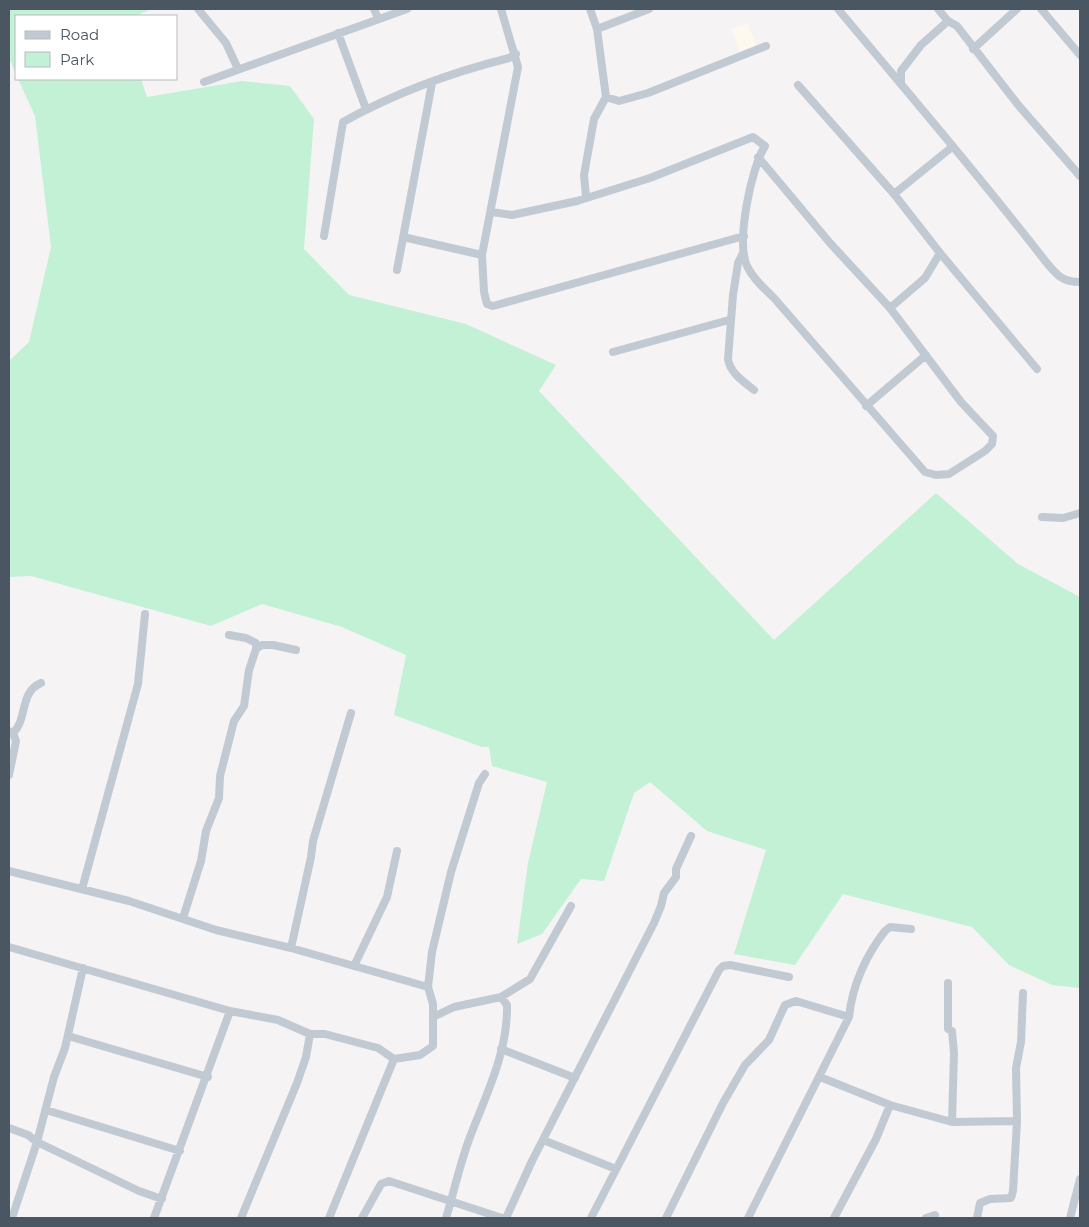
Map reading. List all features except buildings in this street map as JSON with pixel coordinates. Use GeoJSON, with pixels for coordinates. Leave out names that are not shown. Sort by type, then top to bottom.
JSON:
{"type":"FeatureCollection","features":[{"type":"Feature","properties":{"kind":"street"},"geometry":{"type":"LineString","coordinates":[[198,9],[226,43],[238,69]]}},
{"type":"Feature","properties":{"kind":"street"},"geometry":{"type":"LineString","coordinates":[[374,9],[378,18]]}},
{"type":"Feature","properties":{"kind":"street"},"geometry":{"type":"LineString","coordinates":[[204,82],[407,9]]}},
{"type":"Feature","properties":{"kind":"street"},"geometry":{"type":"LineString","coordinates":[[501,9],[516,54],[517,74],[492,212],[482,255],[484,300],[493,306],[744,236]]}},
{"type":"Feature","properties":{"kind":"street"},"geometry":{"type":"LineString","coordinates":[[586,197],[584,174],[594,119],[606,97],[596,29],[590,9]]}},
{"type":"Feature","properties":{"kind":"street"},"geometry":{"type":"LineString","coordinates":[[596,29],[649,9]]}},
{"type":"Feature","properties":{"kind":"street"},"geometry":{"type":"LineString","coordinates":[[838,9],[902,82],[952,147],[1061,279],[1080,282]]}},
{"type":"Feature","properties":{"kind":"street"},"geometry":{"type":"LineString","coordinates":[[938,9],[948,21],[957,26],[973,49],[1080,176]]}},
{"type":"Feature","properties":{"kind":"street"},"geometry":{"type":"LineString","coordinates":[[973,49],[1017,9]]}},
{"type":"Feature","properties":{"kind":"street"},"geometry":{"type":"LineString","coordinates":[[1041,9],[1080,55]]}},
{"type":"Feature","properties":{"kind":"street"},"geometry":{"type":"LineString","coordinates":[[902,82],[900,71],[921,45],[948,21]]}},
{"type":"Feature","properties":{"kind":"street"},"geometry":{"type":"LineString","coordinates":[[338,33],[366,109]]}},
{"type":"Feature","properties":{"kind":"street"},"geometry":{"type":"LineString","coordinates":[[606,97],[619,101],[648,93],[766,46]]}},
{"type":"Feature","properties":{"kind":"street"},"geometry":{"type":"LineString","coordinates":[[324,236],[343,122],[366,109],[432,83],[516,54]]}},
{"type":"Feature","properties":{"kind":"street"},"geometry":{"type":"LineString","coordinates":[[890,70],[900,71]]}},
{"type":"Feature","properties":{"kind":"street"},"geometry":{"type":"LineString","coordinates":[[397,270],[432,83]]}},
{"type":"Feature","properties":{"kind":"street"},"geometry":{"type":"LineString","coordinates":[[798,85],[894,194],[940,253],[1037,369]]}},
{"type":"Feature","properties":{"kind":"street"},"geometry":{"type":"LineString","coordinates":[[492,212],[502,215],[528,213],[586,197],[650,178],[753,137],[765,146],[758,157],[744,236],[743,252],[755,280],[774,298],[925,472],[936,475],[949,474],[985,451],[992,444],[993,436],[961,402],[890,308],[830,243],[758,157]]}},
{"type":"Feature","properties":{"kind":"street"},"geometry":{"type":"LineString","coordinates":[[894,194],[952,147]]}},
{"type":"Feature","properties":{"kind":"street"},"geometry":{"type":"LineString","coordinates":[[403,237],[482,255]]}},
{"type":"Feature","properties":{"kind":"street"},"geometry":{"type":"LineString","coordinates":[[743,252],[738,263],[729,320],[732,329],[728,364],[738,377],[754,390]]}},
{"type":"Feature","properties":{"kind":"street"},"geometry":{"type":"LineString","coordinates":[[890,308],[925,278],[933,268],[940,253]]}},
{"type":"Feature","properties":{"kind":"street"},"geometry":{"type":"LineString","coordinates":[[613,352],[729,320]]}},
{"type":"Feature","properties":{"kind":"street"},"geometry":{"type":"LineString","coordinates":[[866,406],[926,355]]}},
{"type":"Feature","properties":{"kind":"street"},"geometry":{"type":"LineString","coordinates":[[1042,517],[1063,518],[1080,513]]}},
{"type":"Feature","properties":{"kind":"street"},"geometry":{"type":"LineString","coordinates":[[82,889],[138,684],[145,614]]}},
{"type":"Feature","properties":{"kind":"street"},"geometry":{"type":"LineString","coordinates":[[183,918],[201,861],[206,831],[219,798],[221,788],[220,776],[234,721],[244,706],[249,670],[256,649],[256,644],[252,641],[229,635]]}},
{"type":"Feature","properties":{"kind":"street"},"geometry":{"type":"LineString","coordinates":[[256,649],[262,645],[272,645],[296,650]]}},
{"type":"Feature","properties":{"kind":"street"},"geometry":{"type":"LineString","coordinates":[[9,775],[16,739],[11,732],[17,728],[30,691],[41,683]]}},
{"type":"Feature","properties":{"kind":"street"},"geometry":{"type":"LineString","coordinates":[[291,948],[313,841],[351,713]]}},
{"type":"Feature","properties":{"kind":"street"},"geometry":{"type":"LineString","coordinates":[[9,947],[230,1011],[278,1020],[310,1034],[325,1034],[354,1044],[378,1048],[394,1059],[420,1055],[427,1052],[433,1046],[433,1017],[428,987],[432,952],[445,896],[479,783],[485,774]]}},
{"type":"Feature","properties":{"kind":"street"},"geometry":{"type":"LineString","coordinates":[[362,1218],[384,1182],[390,1181],[450,1203],[504,1218],[650,930],[661,906],[664,893],[676,877],[676,869],[691,836]]}},
{"type":"Feature","properties":{"kind":"street"},"geometry":{"type":"LineString","coordinates":[[354,966],[387,897],[397,851]]}},
{"type":"Feature","properties":{"kind":"street"},"geometry":{"type":"LineString","coordinates":[[9,871],[129,901],[216,930],[291,948],[428,987]]}},
{"type":"Feature","properties":{"kind":"street"},"geometry":{"type":"LineString","coordinates":[[433,1017],[454,1007],[501,998],[530,979],[571,906]]}},
{"type":"Feature","properties":{"kind":"street"},"geometry":{"type":"LineString","coordinates":[[748,1218],[820,1077],[848,1017],[854,985],[883,934],[890,928],[911,929]]}},
{"type":"Feature","properties":{"kind":"street"},"geometry":{"type":"LineString","coordinates":[[590,1218],[719,970],[723,966],[730,965],[789,977]]}},
{"type":"Feature","properties":{"kind":"street"},"geometry":{"type":"LineString","coordinates":[[11,1213],[37,1142],[54,1077],[68,1036],[84,968]]}},
{"type":"Feature","properties":{"kind":"street"},"geometry":{"type":"LineString","coordinates":[[948,983],[948,1028],[952,1031],[954,1053],[952,1122]]}},
{"type":"Feature","properties":{"kind":"street"},"geometry":{"type":"LineString","coordinates":[[977,1218],[980,1203],[984,1200],[1011,1198],[1017,1121],[1016,1068],[1021,1042],[1023,993]]}},
{"type":"Feature","properties":{"kind":"street"},"geometry":{"type":"LineString","coordinates":[[446,1218],[470,1138],[489,1089],[501,1049],[507,1005],[501,998]]}},
{"type":"Feature","properties":{"kind":"street"},"geometry":{"type":"LineString","coordinates":[[666,1218],[723,1103],[745,1065],[769,1040],[785,1005],[796,1001],[848,1017]]}},
{"type":"Feature","properties":{"kind":"street"},"geometry":{"type":"LineString","coordinates":[[154,1218],[208,1077],[230,1011]]}},
{"type":"Feature","properties":{"kind":"street"},"geometry":{"type":"LineString","coordinates":[[241,1218],[297,1083],[306,1057],[310,1034]]}},
{"type":"Feature","properties":{"kind":"street"},"geometry":{"type":"LineString","coordinates":[[68,1036],[208,1077]]}},
{"type":"Feature","properties":{"kind":"street"},"geometry":{"type":"LineString","coordinates":[[501,1049],[574,1078]]}},
{"type":"Feature","properties":{"kind":"street"},"geometry":{"type":"LineString","coordinates":[[329,1218],[394,1059]]}},
{"type":"Feature","properties":{"kind":"street"},"geometry":{"type":"LineString","coordinates":[[820,1077],[890,1105],[952,1122],[1017,1121]]}},
{"type":"Feature","properties":{"kind":"street"},"geometry":{"type":"LineString","coordinates":[[834,1218],[876,1139],[890,1105]]}},
{"type":"Feature","properties":{"kind":"street"},"geometry":{"type":"LineString","coordinates":[[46,1110],[180,1151]]}},
{"type":"Feature","properties":{"kind":"street"},"geometry":{"type":"LineString","coordinates":[[9,1128],[28,1135],[37,1142],[139,1191],[162,1199]]}},
{"type":"Feature","properties":{"kind":"street"},"geometry":{"type":"LineString","coordinates":[[543,1140],[616,1169]]}},
{"type":"Feature","properties":{"kind":"street"},"geometry":{"type":"LineString","coordinates":[[1070,1218],[1080,1179]]}},
{"type":"Feature","properties":{"kind":"street"},"geometry":{"type":"LineString","coordinates":[[926,1218],[935,1215]]}},
{"type":"Feature","properties":{"kind":"shaded area"},"geometry":{"type":"Polygon","coordinates":[[[748,24],[756,45],[740,51],[731,29],[748,24]]]}},
{"type":"Feature","properties":{"kind":"green space"},"geometry":{"type":"Polygon","coordinates":[[[9,9],[151,9],[138,15],[15,15],[15,72],[9,58],[9,9]]]}},
{"type":"Feature","properties":{"kind":"green space"},"geometry":{"type":"Polygon","coordinates":[[[18,80],[141,80],[147,97],[242,81],[290,86],[314,119],[304,249],[349,295],[466,324],[556,365],[539,391],[774,640],[936,493],[1018,564],[1080,597],[1080,988],[1052,985],[1009,965],[972,927],[843,894],[795,965],[734,954],[766,850],[707,831],[650,782],[634,793],[604,881],[581,879],[542,934],[517,944],[528,863],[547,782],[492,766],[489,747],[482,747],[394,715],[406,655],[342,627],[262,604],[211,626],[31,576],[9,577],[9,361],[29,342],[51,247],[35,116],[18,80]]]}}]}
